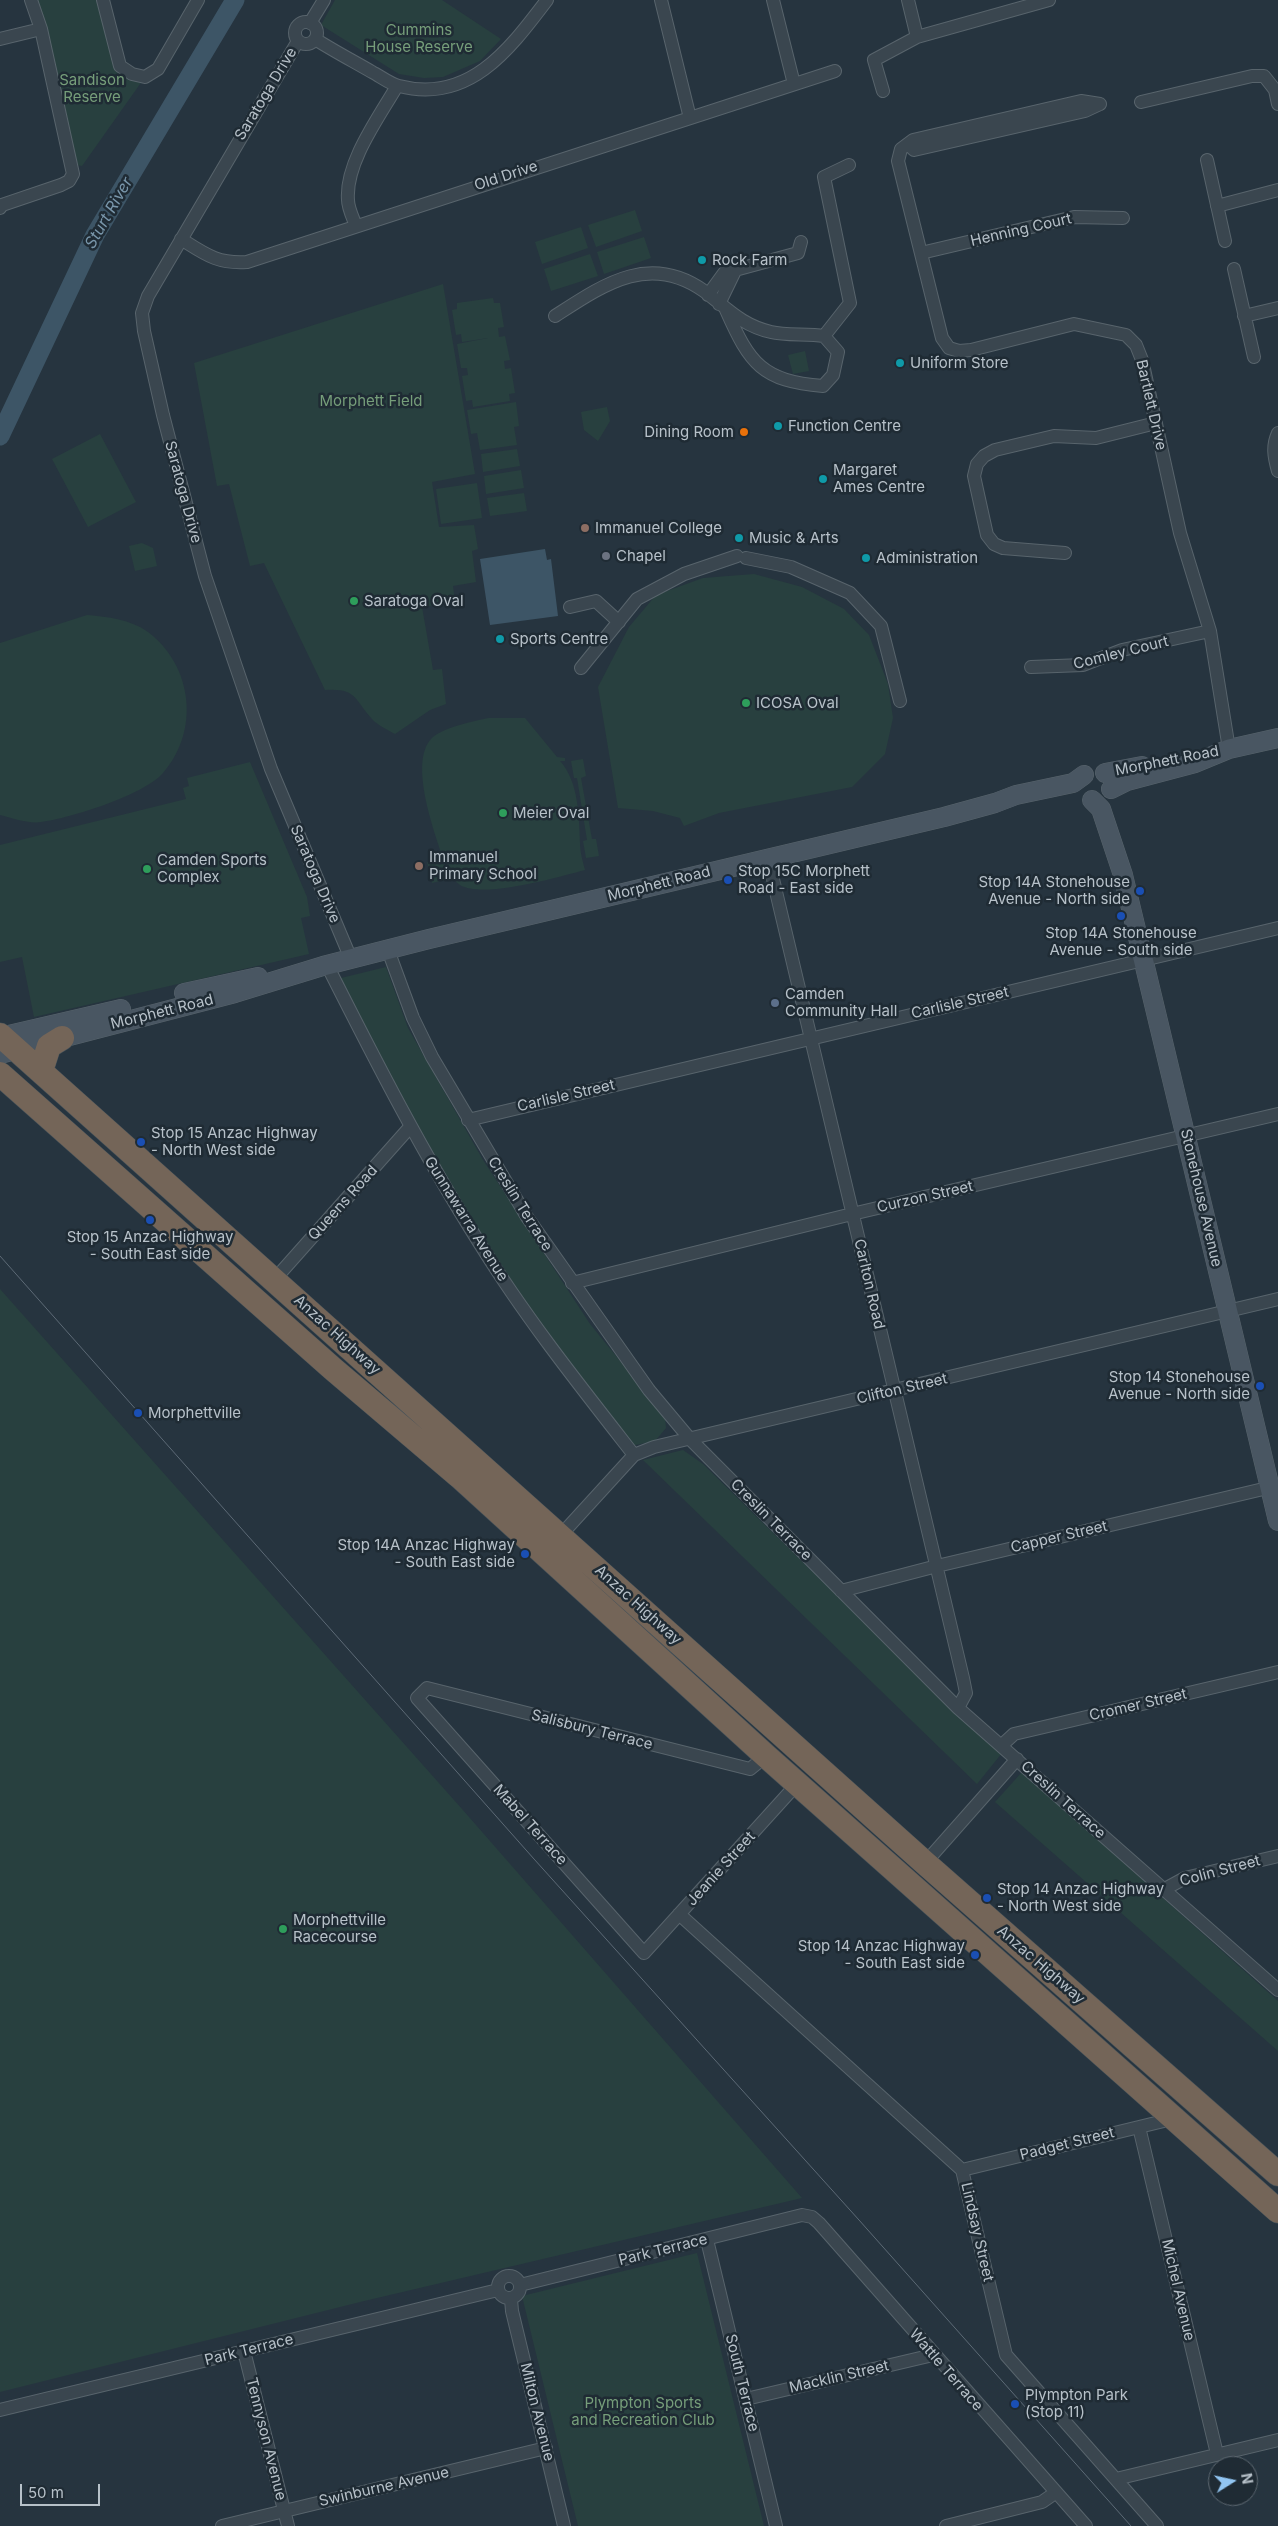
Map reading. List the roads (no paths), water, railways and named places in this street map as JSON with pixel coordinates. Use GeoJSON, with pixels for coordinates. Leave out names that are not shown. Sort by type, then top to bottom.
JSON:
{"type":"FeatureCollection","features":[{"type":"Feature","properties":{"kind":"highway"},"geometry":{"type":"LineString","coordinates":[[41,1071],[49,1046],[62,1038]]}},
{"type":"Feature","properties":{"kind":"highway","name":"Anzac Highway"},"geometry":{"type":"LineString","coordinates":[[4,1043],[41,1071],[846,1792],[1278,2174]]}},
{"type":"Feature","properties":{"kind":"highway","name":"Anzac Highway"},"geometry":{"type":"LineString","coordinates":[[0,1074],[313,1351],[460,1478],[797,1784],[1278,2212]]}},
{"type":"Feature","properties":{"kind":"highway"},"geometry":{"type":"LineString","coordinates":[[313,1351],[322,1338],[320,1324],[314,1314]]}},
{"type":"Feature","properties":{"kind":"highway"},"geometry":{"type":"LineString","coordinates":[[357,1353],[347,1356],[343,1365],[346,1374],[357,1389]]}},
{"type":"Feature","properties":{"kind":"highway"},"geometry":{"type":"LineString","coordinates":[[604,1575],[614,1598],[614,1604],[607,1610]]}},
{"type":"Feature","properties":{"kind":"highway"},"geometry":{"type":"LineString","coordinates":[[627,1628],[623,1617],[625,1610],[635,1603]]}},
{"type":"Feature","properties":{"kind":"highway"},"geometry":{"type":"LineString","coordinates":[[842,1823],[848,1820],[853,1811],[846,1792]]}},
{"type":"Feature","properties":{"kind":"highway"},"geometry":{"type":"LineString","coordinates":[[864,1842],[863,1828],[875,1817]]}},
{"type":"Feature","properties":{"kind":"highway"},"geometry":{"type":"LineString","coordinates":[[1222,2124],[1228,2137],[1226,2166]]}},
{"type":"Feature","properties":{"kind":"highway"},"geometry":{"type":"LineString","coordinates":[[1226,2166],[1251,2150]]}},
{"type":"Feature","properties":{"kind":"street"},"geometry":{"type":"LineString","coordinates":[[0,208],[2,205],[61,185],[69,181],[73,174],[41,29],[31,0]]}},
{"type":"Feature","properties":{"kind":"street"},"geometry":{"type":"LineString","coordinates":[[103,0],[120,66],[132,74],[145,77],[158,69],[198,0]]}},
{"type":"Feature","properties":{"kind":"street"},"geometry":{"type":"LineString","coordinates":[[310,23],[324,0]]}},
{"type":"Feature","properties":{"kind":"street"},"geometry":{"type":"LineString","coordinates":[[316,39],[397,86],[423,90],[446,89],[483,72],[527,26],[547,0]]}},
{"type":"Feature","properties":{"kind":"street"},"geometry":{"type":"LineString","coordinates":[[661,0],[690,118]]}},
{"type":"Feature","properties":{"kind":"street"},"geometry":{"type":"LineString","coordinates":[[774,0],[794,84]]}},
{"type":"Feature","properties":{"kind":"street"},"geometry":{"type":"LineString","coordinates":[[908,0],[917,37]]}},
{"type":"Feature","properties":{"kind":"street"},"geometry":{"type":"LineString","coordinates":[[883,91],[874,60],[917,37],[1023,3],[1049,0]]}},
{"type":"Feature","properties":{"kind":"street"},"geometry":{"type":"LineString","coordinates":[[304,22],[310,23],[316,30],[316,39],[308,44],[298,41],[295,33],[297,27],[304,22]]}},
{"type":"Feature","properties":{"kind":"street"},"geometry":{"type":"LineString","coordinates":[[0,39],[41,29]]}},
{"type":"Feature","properties":{"kind":"street","name":"Saratoga Drive"},"geometry":{"type":"LineString","coordinates":[[298,41],[148,296],[142,313],[162,415],[205,576],[248,707],[271,769],[351,959]]}},
{"type":"Feature","properties":{"kind":"street","name":"Old Drive"},"geometry":{"type":"LineString","coordinates":[[181,239],[214,260],[233,263],[247,262],[835,72]]}},
{"type":"Feature","properties":{"kind":"street"},"geometry":{"type":"LineString","coordinates":[[1141,102],[1252,76],[1264,76],[1270,83],[1278,104]]}},
{"type":"Feature","properties":{"kind":"street"},"geometry":{"type":"LineString","coordinates":[[356,226],[348,201],[349,176],[358,155],[397,86]]}},
{"type":"Feature","properties":{"kind":"street"},"geometry":{"type":"LineString","coordinates":[[1081,101],[1100,104],[1085,112],[914,150],[909,145],[913,140],[1081,101]]}},
{"type":"Feature","properties":{"kind":"street","name":"Bartlett Drive"},"geometry":{"type":"LineString","coordinates":[[909,145],[901,150],[898,161],[942,338],[949,348],[959,351],[971,350],[1074,324],[1126,335],[1136,345],[1142,360],[1180,533],[1210,631],[1229,749]]}},
{"type":"Feature","properties":{"kind":"street"},"geometry":{"type":"LineString","coordinates":[[1207,160],[1225,241]]}},
{"type":"Feature","properties":{"kind":"street"},"geometry":{"type":"LineString","coordinates":[[824,336],[850,304],[824,177],[849,165]]}},
{"type":"Feature","properties":{"kind":"street"},"geometry":{"type":"LineString","coordinates":[[1218,206],[1278,190]]}},
{"type":"Feature","properties":{"kind":"street","name":"Henning Court"},"geometry":{"type":"LineString","coordinates":[[921,253],[1074,218],[1123,218]]}},
{"type":"Feature","properties":{"kind":"street"},"geometry":{"type":"LineString","coordinates":[[708,295],[724,272],[798,253],[801,242]]}},
{"type":"Feature","properties":{"kind":"street"},"geometry":{"type":"LineString","coordinates":[[555,316],[599,288],[623,277],[648,273],[673,276],[691,283],[708,295],[722,307],[733,316],[772,333],[824,336],[838,352],[833,375],[823,386],[785,379],[761,368],[747,354],[722,307],[736,269]]}},
{"type":"Feature","properties":{"kind":"street"},"geometry":{"type":"LineString","coordinates":[[1234,269],[1254,357]]}},
{"type":"Feature","properties":{"kind":"street"},"geometry":{"type":"LineString","coordinates":[[1244,316],[1278,308]]}},
{"type":"Feature","properties":{"kind":"street"},"geometry":{"type":"LineString","coordinates":[[1065,553],[1003,548],[994,544],[988,535],[974,476],[977,464],[984,456],[995,450],[1046,438],[1065,436],[1096,438],[1156,423]]}},
{"type":"Feature","properties":{"kind":"street"},"geometry":{"type":"LineString","coordinates":[[1278,433],[1274,441],[1274,448],[1278,471]]}},
{"type":"Feature","properties":{"kind":"street"},"geometry":{"type":"LineString","coordinates":[[582,668],[637,599],[684,574],[742,557],[791,567],[850,593],[881,626],[900,701]]}},
{"type":"Feature","properties":{"kind":"street"},"geometry":{"type":"LineString","coordinates":[[570,607],[596,601],[619,622]]}},
{"type":"Feature","properties":{"kind":"street","name":"Comley Court"},"geometry":{"type":"LineString","coordinates":[[1030,667],[1083,665],[1122,650],[1210,631]]}},
{"type":"Feature","properties":{"kind":"street","name":"Morphett Road"},"geometry":{"type":"LineString","coordinates":[[1108,785],[1195,763],[1229,749],[1278,738]]}},
{"type":"Feature","properties":{"kind":"street"},"geometry":{"type":"LineString","coordinates":[[1095,770],[1108,785],[1104,798],[1088,797],[1081,786],[1084,775],[1095,770]]}},
{"type":"Feature","properties":{"kind":"street","name":"Morphett Road"},"geometry":{"type":"LineString","coordinates":[[4,1043],[62,1038],[235,994],[351,959],[995,804],[1016,795],[1073,783],[1084,775]]}},
{"type":"Feature","properties":{"kind":"street","name":"Stonehouse Avenue"},"geometry":{"type":"LineString","coordinates":[[1108,785],[1119,833],[1124,875],[1143,959],[1227,1311],[1274,1486],[1278,1521]]}},
{"type":"Feature","properties":{"kind":"street","name":"Morphett Road"},"geometry":{"type":"LineString","coordinates":[[995,804],[1018,805],[1070,794],[1088,797]]}},
{"type":"Feature","properties":{"kind":"street","name":"Stonehouse Avenue"},"geometry":{"type":"LineString","coordinates":[[1088,797],[1101,809],[1124,875]]}},
{"type":"Feature","properties":{"kind":"street","name":"Carlton Road"},"geometry":{"type":"LineString","coordinates":[[768,858],[966,1693],[958,1708]]}},
{"type":"Feature","properties":{"kind":"street","name":"Carlisle Street"},"geometry":{"type":"LineString","coordinates":[[468,1120],[1278,928]]}},
{"type":"Feature","properties":{"kind":"street","name":"Creslin Terrace"},"geometry":{"type":"LineString","coordinates":[[388,950],[413,1018],[468,1120],[527,1217],[654,1396],[690,1439],[958,1708],[1278,1990]]}},
{"type":"Feature","properties":{"kind":"street","name":"Morphett Road"},"geometry":{"type":"LineString","coordinates":[[4,1043],[228,981],[325,966]]}},
{"type":"Feature","properties":{"kind":"street","name":"Gunnawarra Avenue"},"geometry":{"type":"LineString","coordinates":[[325,966],[410,1127],[480,1245],[570,1373],[634,1455]]}},
{"type":"Feature","properties":{"kind":"street","name":"Curzon Street"},"geometry":{"type":"LineString","coordinates":[[572,1283],[852,1214],[1278,1114]]}},
{"type":"Feature","properties":{"kind":"street","name":"Queens Road"},"geometry":{"type":"LineString","coordinates":[[275,1279],[410,1127]]}},
{"type":"Feature","properties":{"kind":"street","name":"Clifton Street"},"geometry":{"type":"LineString","coordinates":[[634,1455],[690,1439],[1278,1299]]}},
{"type":"Feature","properties":{"kind":"street"},"geometry":{"type":"LineString","coordinates":[[560,1536],[634,1455]]}},
{"type":"Feature","properties":{"kind":"street","name":"Capper Street"},"geometry":{"type":"LineString","coordinates":[[841,1591],[937,1566],[1274,1486]]}},
{"type":"Feature","properties":{"kind":"street","name":"Cromer Street"},"geometry":{"type":"LineString","coordinates":[[1002,1745],[1014,1734],[1278,1672]]}},
{"type":"Feature","properties":{"kind":"street","name":"Salisbury Terrace"},"geometry":{"type":"LineString","coordinates":[[417,1698],[427,1688],[750,1770],[766,1756]]}},
{"type":"Feature","properties":{"kind":"street","name":"Mabel Terrace"},"geometry":{"type":"LineString","coordinates":[[417,1698],[644,1953]]}},
{"type":"Feature","properties":{"kind":"street"},"geometry":{"type":"LineString","coordinates":[[926,1863],[1017,1759]]}},
{"type":"Feature","properties":{"kind":"street","name":"Jeanie Street"},"geometry":{"type":"LineString","coordinates":[[644,1953],[797,1784]]}},
{"type":"Feature","properties":{"kind":"street","name":"Colin Street"},"geometry":{"type":"LineString","coordinates":[[1163,1890],[1185,1878],[1278,1856]]}},
{"type":"Feature","properties":{"kind":"street","name":"Lindsay Street"},"geometry":{"type":"LineString","coordinates":[[679,1914],[962,2170],[1004,2349],[1010,2360],[1157,2526]]}},
{"type":"Feature","properties":{"kind":"street","name":"Padget Street"},"geometry":{"type":"LineString","coordinates":[[962,2170],[1172,2119]]}},
{"type":"Feature","properties":{"kind":"street","name":"Michel Avenue"},"geometry":{"type":"LineString","coordinates":[[1139,2127],[1217,2454]]}},
{"type":"Feature","properties":{"kind":"street","name":"Park Terrace"},"geometry":{"type":"LineString","coordinates":[[520,2285],[806,2215]]}},
{"type":"Feature","properties":{"kind":"street","name":"Wattle Terrace"},"geometry":{"type":"LineString","coordinates":[[806,2215],[819,2223],[933,2355],[1086,2526]]}},
{"type":"Feature","properties":{"kind":"street","name":"South Terrace"},"geometry":{"type":"LineString","coordinates":[[707,2240],[776,2526]]}},
{"type":"Feature","properties":{"kind":"street"},"geometry":{"type":"LineString","coordinates":[[507,2276],[516,2279],[520,2285],[519,2292],[511,2299],[503,2297],[498,2290],[498,2282],[507,2276]]}},
{"type":"Feature","properties":{"kind":"street","name":"Park Terrace"},"geometry":{"type":"LineString","coordinates":[[0,2410],[498,2290]]}},
{"type":"Feature","properties":{"kind":"street","name":"Milton Avenue"},"geometry":{"type":"LineString","coordinates":[[511,2299],[512,2311],[564,2526]]}},
{"type":"Feature","properties":{"kind":"street","name":"Tennyson Avenue"},"geometry":{"type":"LineString","coordinates":[[244,2352],[288,2526]]}},
{"type":"Feature","properties":{"kind":"street","name":"Macklin Street"},"geometry":{"type":"LineString","coordinates":[[746,2399],[933,2355]]}},
{"type":"Feature","properties":{"kind":"street"},"geometry":{"type":"LineString","coordinates":[[1116,2479],[1278,2440]]}},
{"type":"Feature","properties":{"kind":"street","name":"Swinburne Avenue"},"geometry":{"type":"LineString","coordinates":[[222,2526],[546,2448]]}},
{"type":"Feature","properties":{"kind":"street"},"geometry":{"type":"LineString","coordinates":[[946,2526],[1042,2502],[1055,2493]]}},
{"type":"Feature","properties":{"kind":"water"},"geometry":{"type":"Polygon","coordinates":[[[545,549],[547,560],[551,559],[558,616],[490,625],[480,559],[545,549]]]}},
{"type":"Feature","properties":{"kind":"waterway","name":"Sturt River"},"geometry":{"type":"LineString","coordinates":[[0,436],[95,235],[235,0]]}},
{"type":"Feature","properties":{"kind":"tram line"},"geometry":{"type":"LineString","coordinates":[[0,1256],[534,1859],[1131,2526]]}},
{"type":"Feature","properties":{"kind":"place","name":"Rock Farm"},"geometry":{"type":"Point","coordinates":[702,260]}},
{"type":"Feature","properties":{"kind":"place","name":"Uniform Store"},"geometry":{"type":"Point","coordinates":[900,363]}},
{"type":"Feature","properties":{"kind":"place","name":"Function Centre"},"geometry":{"type":"Point","coordinates":[778,426]}},
{"type":"Feature","properties":{"kind":"place","name":"Dining Room"},"geometry":{"type":"Point","coordinates":[744,432]}},
{"type":"Feature","properties":{"kind":"place","name":"Margaret Ames Centre"},"geometry":{"type":"Point","coordinates":[823,479]}},
{"type":"Feature","properties":{"kind":"place","name":"Immanuel College"},"geometry":{"type":"Point","coordinates":[585,528]}},
{"type":"Feature","properties":{"kind":"place","name":"Music & Arts"},"geometry":{"type":"Point","coordinates":[739,538]}},
{"type":"Feature","properties":{"kind":"place","name":"Chapel"},"geometry":{"type":"Point","coordinates":[606,556]}},
{"type":"Feature","properties":{"kind":"place","name":"Administration"},"geometry":{"type":"Point","coordinates":[866,558]}},
{"type":"Feature","properties":{"kind":"place","name":"Saratoga Oval"},"geometry":{"type":"Point","coordinates":[354,601]}},
{"type":"Feature","properties":{"kind":"place","name":"Sports Centre"},"geometry":{"type":"Point","coordinates":[500,639]}},
{"type":"Feature","properties":{"kind":"place","name":"ICOSA Oval"},"geometry":{"type":"Point","coordinates":[746,703]}},
{"type":"Feature","properties":{"kind":"place","name":"Meier Oval"},"geometry":{"type":"Point","coordinates":[503,813]}},
{"type":"Feature","properties":{"kind":"place","name":"Immanuel Primary School"},"geometry":{"type":"Point","coordinates":[419,866]}},
{"type":"Feature","properties":{"kind":"place","name":"Camden Sports Complex"},"geometry":{"type":"Point","coordinates":[147,869]}},
{"type":"Feature","properties":{"kind":"place","name":"Stop 15C Morphett Road - East side"},"geometry":{"type":"Point","coordinates":[728,880]}},
{"type":"Feature","properties":{"kind":"place","name":"Stop 14A Stonehouse Avenue - North side"},"geometry":{"type":"Point","coordinates":[1140,891]}},
{"type":"Feature","properties":{"kind":"place","name":"Stop 14A Stonehouse Avenue - South side"},"geometry":{"type":"Point","coordinates":[1121,916]}},
{"type":"Feature","properties":{"kind":"place","name":"Camden Community Hall"},"geometry":{"type":"Point","coordinates":[775,1003]}},
{"type":"Feature","properties":{"kind":"place","name":"Stop 15 Anzac Highway - North West side"},"geometry":{"type":"Point","coordinates":[141,1142]}},
{"type":"Feature","properties":{"kind":"place","name":"Stop 15 Anzac Highway - South East side"},"geometry":{"type":"Point","coordinates":[150,1220]}},
{"type":"Feature","properties":{"kind":"place","name":"Stop 14 Stonehouse Avenue - North side"},"geometry":{"type":"Point","coordinates":[1260,1386]}},
{"type":"Feature","properties":{"kind":"place","name":"Morphettville"},"geometry":{"type":"Point","coordinates":[138,1413]}},
{"type":"Feature","properties":{"kind":"place","name":"Stop 14A Anzac Highway - South East side"},"geometry":{"type":"Point","coordinates":[525,1554]}},
{"type":"Feature","properties":{"kind":"place","name":"Stop 14 Anzac Highway - North West side"},"geometry":{"type":"Point","coordinates":[987,1898]}},
{"type":"Feature","properties":{"kind":"place","name":"Morphettville Racecourse"},"geometry":{"type":"Point","coordinates":[283,1929]}},
{"type":"Feature","properties":{"kind":"place","name":"Stop 14 Anzac Highway - South East side"},"geometry":{"type":"Point","coordinates":[975,1955]}},
{"type":"Feature","properties":{"kind":"place","name":"Plympton Park (Stop 11)"},"geometry":{"type":"Point","coordinates":[1015,2404]}},
{"type":"Feature","properties":{"kind":"park label","name":"Cummins House Reserve"},"geometry":{"type":"Point","coordinates":[419,38]}},
{"type":"Feature","properties":{"kind":"park label","name":"Sandison Reserve"},"geometry":{"type":"Point","coordinates":[92,88]}},
{"type":"Feature","properties":{"kind":"park label","name":"Morphett Field"},"geometry":{"type":"Point","coordinates":[371,401]}},
{"type":"Feature","properties":{"kind":"park label","name":"Plympton Sports and Recreation Club"},"geometry":{"type":"Point","coordinates":[643,2412]}}]}
